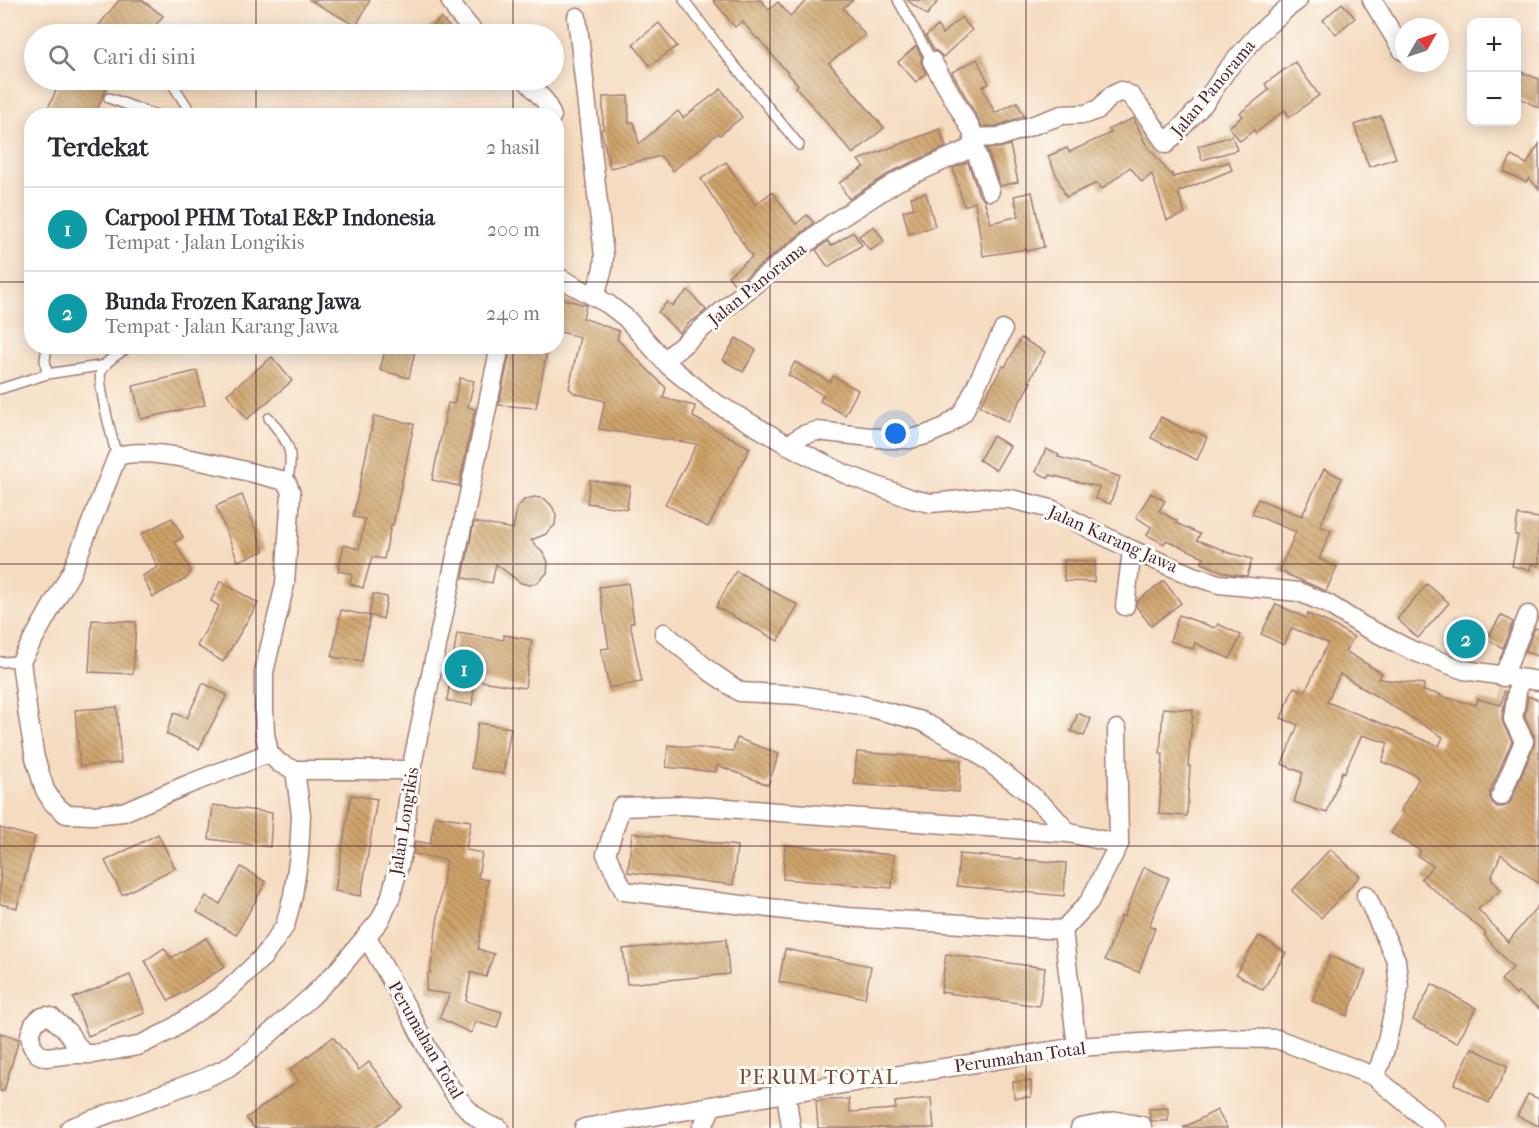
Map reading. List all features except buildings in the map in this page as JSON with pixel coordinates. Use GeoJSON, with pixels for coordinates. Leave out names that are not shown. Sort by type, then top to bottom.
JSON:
{"type":"FeatureCollection","features":[{"type":"Feature","properties":{"kind":"street"},"geometry":{"type":"LineString","coordinates":[[450,0],[467,24]]}},
{"type":"Feature","properties":{"kind":"street","name":"Jalan Panorama"},"geometry":{"type":"LineString","coordinates":[[664,361],[741,294],[831,224],[898,181],[969,149],[973,141],[999,137],[1062,115],[1086,114],[1099,109],[1111,96],[1121,91],[1130,95],[1166,144],[1206,101],[1226,71],[1258,34],[1298,0]]}},
{"type":"Feature","properties":{"kind":"street"},"geometry":{"type":"LineString","coordinates":[[1372,0],[1395,38]]}},
{"type":"Feature","properties":{"kind":"street"},"geometry":{"type":"LineString","coordinates":[[577,17],[604,256],[595,296]]}},
{"type":"Feature","properties":{"kind":"street"},"geometry":{"type":"LineString","coordinates":[[932,61],[972,131],[973,141],[990,191]]}},
{"type":"Feature","properties":{"kind":"street"},"geometry":{"type":"LineString","coordinates":[[535,90],[548,108]]}},
{"type":"Feature","properties":{"kind":"street","name":"Jalan Karang Jawa"},"geometry":{"type":"LineString","coordinates":[[564,280],[595,296],[626,318],[664,361],[712,401],[788,445],[845,474],[912,499],[931,503],[984,498],[1011,499],[1051,509],[1132,550],[1193,576],[1219,584],[1299,592],[1328,604],[1363,626],[1413,651],[1464,670],[1539,681]]}},
{"type":"Feature","properties":{"kind":"street"},"geometry":{"type":"LineString","coordinates":[[788,445],[803,435],[818,431],[888,439],[910,439],[945,427],[963,413],[1003,330]]}},
{"type":"Feature","properties":{"kind":"street","name":"Jalan Longikis"},"geometry":{"type":"LineString","coordinates":[[70,1128],[227,1068],[249,1052],[312,996],[339,969],[380,920],[390,899],[403,850],[411,770],[498,354]]}},
{"type":"Feature","properties":{"kind":"street"},"geometry":{"type":"LineString","coordinates":[[269,753],[123,812],[93,815],[66,814],[53,803],[45,790],[35,758],[27,716],[21,661],[72,571],[117,457],[123,453],[147,453],[212,463],[287,483],[291,493],[285,584],[264,672],[265,734],[269,753],[279,763],[295,770],[411,770]]}},
{"type":"Feature","properties":{"kind":"street"},"geometry":{"type":"LineString","coordinates":[[1125,606],[1132,550]]}},
{"type":"Feature","properties":{"kind":"street"},"geometry":{"type":"LineString","coordinates":[[1501,796],[1524,741],[1513,719],[1511,678],[1528,615]]}},
{"type":"Feature","properties":{"kind":"street"},"geometry":{"type":"LineString","coordinates":[[664,633],[711,672],[740,692],[799,694],[860,705],[921,721],[972,749],[1030,794],[1069,833]]}},
{"type":"Feature","properties":{"kind":"street"},"geometry":{"type":"LineString","coordinates":[[1077,1047],[1063,930],[1089,902],[1119,844],[1117,729]]}},
{"type":"Feature","properties":{"kind":"street"},"geometry":{"type":"LineString","coordinates":[[83,1053],[93,1054],[138,1046],[169,1031],[226,992],[264,956],[285,926],[293,895],[299,855],[301,815],[295,770]]}},
{"type":"Feature","properties":{"kind":"street"},"geometry":{"type":"LineString","coordinates":[[1063,930],[846,917],[624,891],[606,854],[621,807],[684,805],[1069,833],[1119,844]]}},
{"type":"Feature","properties":{"kind":"street"},"geometry":{"type":"LineString","coordinates":[[1366,895],[1396,960],[1398,988],[1380,1065],[1374,1076]]}},
{"type":"Feature","properties":{"kind":"street","name":"Perumahan Total"},"geometry":{"type":"LineString","coordinates":[[367,937],[454,1093],[469,1111],[492,1128]]}},
{"type":"Feature","properties":{"kind":"street","name":"Perumahan Total"},"geometry":{"type":"LineString","coordinates":[[584,1128],[1077,1047],[1221,1038],[1277,1039],[1374,1076],[1436,1128]]}},
{"type":"Feature","properties":{"kind":"street"},"geometry":{"type":"LineString","coordinates":[[786,1093],[791,1128]]}},
{"type":"Feature","properties":{"kind":"street"},"geometry":{"type":"LineString","coordinates":[[702,1128],[712,1106]]}},
{"type":"Feature","properties":{"kind":"street"},"geometry":{"type":"LineString","coordinates":[[1080,1128],[1117,1121],[1142,1126]]}},
{"type":"Feature","properties":{"kind":"lane"},"geometry":{"type":"LineString","coordinates":[[684,0],[799,145]]}},
{"type":"Feature","properties":{"kind":"lane"},"geometry":{"type":"LineString","coordinates":[[898,0],[932,61]]}},
{"type":"Feature","properties":{"kind":"lane"},"geometry":{"type":"LineString","coordinates":[[176,90],[188,108]]}},
{"type":"Feature","properties":{"kind":"lane"},"geometry":{"type":"LineString","coordinates":[[109,98],[136,108]]}},
{"type":"Feature","properties":{"kind":"lane"},"geometry":{"type":"LineString","coordinates":[[46,354],[47,374]]}},
{"type":"Feature","properties":{"kind":"lane"},"geometry":{"type":"LineString","coordinates":[[117,457],[104,401],[101,375],[106,365],[120,354]]}},
{"type":"Feature","properties":{"kind":"lane"},"geometry":{"type":"LineString","coordinates":[[0,389],[47,374],[106,365]]}},
{"type":"Feature","properties":{"kind":"lane"},"geometry":{"type":"LineString","coordinates":[[269,418],[291,452],[287,483]]}},
{"type":"Feature","properties":{"kind":"lane"},"geometry":{"type":"LineString","coordinates":[[0,662],[21,661]]}},
{"type":"Feature","properties":{"kind":"place","name":"Bunda Frozen Karang Jawa"},"geometry":{"type":"Point","coordinates":[1466,639]}},
{"type":"Feature","properties":{"kind":"place","name":"Carpool PHM Total E&P Indonesia"},"geometry":{"type":"Point","coordinates":[464,669]}},
{"type":"Feature","properties":{"kind":"district","name":"PERUM TOTAL"},"geometry":{"type":"Point","coordinates":[819,1077]}}]}
